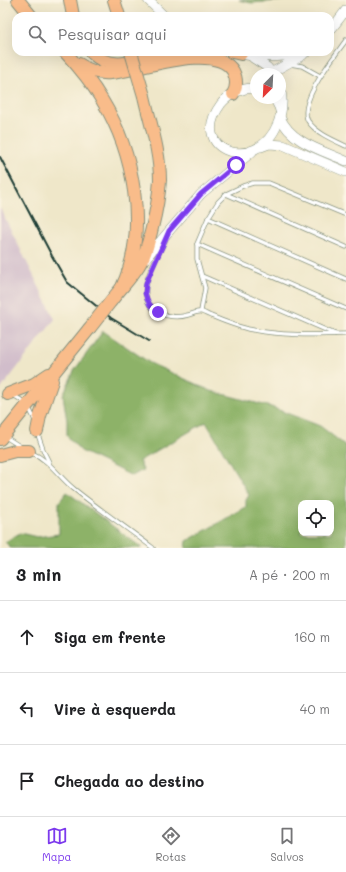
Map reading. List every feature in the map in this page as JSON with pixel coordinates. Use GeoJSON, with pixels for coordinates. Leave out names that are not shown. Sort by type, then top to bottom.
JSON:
{"type":"FeatureCollection","features":[{"type":"Feature","properties":{"kind":"highway"},"geometry":{"type":"LineString","coordinates":[[18,0],[28,12]]}},
{"type":"Feature","properties":{"kind":"highway"},"geometry":{"type":"LineString","coordinates":[[70,0],[72,12]]}},
{"type":"Feature","properties":{"kind":"highway"},"geometry":{"type":"LineString","coordinates":[[114,0],[118,12]]}},
{"type":"Feature","properties":{"kind":"highway"},"geometry":{"type":"LineString","coordinates":[[69,56],[92,71],[110,73],[181,59],[213,58],[228,65],[234,72],[236,89],[238,92]]}},
{"type":"Feature","properties":{"kind":"highway"},"geometry":{"type":"LineString","coordinates":[[69,56],[90,82],[109,112],[121,138],[130,170],[135,195],[135,241],[129,270],[122,287]]}},
{"type":"Feature","properties":{"kind":"highway"},"geometry":{"type":"LineString","coordinates":[[96,56],[100,60],[110,64],[124,64],[154,56]]}},
{"type":"Feature","properties":{"kind":"highway"},"geometry":{"type":"LineString","coordinates":[[1,436],[56,371],[139,266],[148,244],[156,213],[160,180],[157,152],[144,96],[132,56]]}},
{"type":"Feature","properties":{"kind":"highway"},"geometry":{"type":"LineString","coordinates":[[5,394],[34,384],[56,371]]}},
{"type":"Feature","properties":{"kind":"highway"},"geometry":{"type":"LineString","coordinates":[[37,431],[40,416],[56,371]]}},
{"type":"Feature","properties":{"kind":"highway"},"geometry":{"type":"LineString","coordinates":[[0,455],[15,451],[29,451]]}},
{"type":"Feature","properties":{"kind":"street"},"geometry":{"type":"LineString","coordinates":[[148,0],[160,12]]}},
{"type":"Feature","properties":{"kind":"street"},"geometry":{"type":"LineString","coordinates":[[334,26],[346,10]]}},
{"type":"Feature","properties":{"kind":"street"},"geometry":{"type":"LineString","coordinates":[[245,56],[259,61],[268,68]]}},
{"type":"Feature","properties":{"kind":"street"},"geometry":{"type":"LineString","coordinates":[[253,56],[281,56]]}},
{"type":"Feature","properties":{"kind":"street"},"geometry":{"type":"LineString","coordinates":[[280,68],[300,56]]}},
{"type":"Feature","properties":{"kind":"street"},"geometry":{"type":"LineString","coordinates":[[250,85],[224,102],[215,114],[212,126],[214,140],[221,148],[232,152],[244,153],[269,144],[284,145],[346,172]]}},
{"type":"Feature","properties":{"kind":"street"},"geometry":{"type":"LineString","coordinates":[[238,92],[250,89]]}},
{"type":"Feature","properties":{"kind":"street"},"geometry":{"type":"LineString","coordinates":[[277,104],[280,116],[287,130],[296,138],[346,161]]}},
{"type":"Feature","properties":{"kind":"street"},"geometry":{"type":"LineString","coordinates":[[139,266],[201,194],[272,135],[280,116],[282,104]]}},
{"type":"Feature","properties":{"kind":"lane"},"geometry":{"type":"LineString","coordinates":[[346,40],[320,76],[305,107],[305,114],[308,121],[319,131],[346,146]]}},
{"type":"Feature","properties":{"kind":"lane"},"geometry":{"type":"LineString","coordinates":[[289,63],[302,66],[320,76]]}},
{"type":"Feature","properties":{"kind":"lane"},"geometry":{"type":"LineString","coordinates":[[201,311],[205,288],[197,259],[198,244],[208,218],[218,202],[226,194],[253,183],[269,183],[346,215]]}},
{"type":"Feature","properties":{"kind":"lane"},"geometry":{"type":"LineString","coordinates":[[226,194],[346,248]]}},
{"type":"Feature","properties":{"kind":"lane"},"geometry":{"type":"LineString","coordinates":[[208,218],[346,279]]}},
{"type":"Feature","properties":{"kind":"lane"},"geometry":{"type":"LineString","coordinates":[[169,231],[146,283],[145,293],[147,299],[150,305],[158,312],[168,317],[180,317],[201,311],[249,329],[284,334],[346,334]]}},
{"type":"Feature","properties":{"kind":"lane"},"geometry":{"type":"LineString","coordinates":[[198,244],[346,309]]}},
{"type":"Feature","properties":{"kind":"lane"},"geometry":{"type":"LineString","coordinates":[[202,276],[337,335]]}},
{"type":"Feature","properties":{"kind":"lane"},"geometry":{"type":"LineString","coordinates":[[5,394],[18,397],[27,406],[34,417],[44,452],[51,464],[73,488],[153,548]]}},
{"type":"Feature","properties":{"kind":"lane"},"geometry":{"type":"LineString","coordinates":[[1,436],[38,455],[51,464]]}},
{"type":"Feature","properties":{"kind":"shaded area"},"geometry":{"type":"Polygon","coordinates":[[[0,208],[55,319],[0,390],[0,208]]]}},
{"type":"Feature","properties":{"kind":"green space"},"geometry":{"type":"Polygon","coordinates":[[[239,0],[292,0],[251,3],[239,0]]]}},
{"type":"Feature","properties":{"kind":"green space"},"geometry":{"type":"Polygon","coordinates":[[[103,331],[150,363],[211,391],[271,407],[320,426],[346,446],[346,548],[186,548],[187,541],[246,507],[246,500],[249,495],[206,422],[139,461],[143,470],[132,476],[81,451],[67,436],[67,421],[63,395],[74,371],[103,331]]]}},
{"type":"Feature","properties":{"kind":"green space"},"geometry":{"type":"Polygon","coordinates":[[[67,492],[142,548],[11,548],[5,542],[20,533],[37,537],[59,534],[59,502],[67,492]]]}},
{"type":"Feature","properties":{"kind":"railway"},"geometry":{"type":"LineString","coordinates":[[0,157],[67,282],[111,318],[149,341]]}},
{"type":"Feature","properties":{"kind":"route"},"geometry":{"type":"LineString","coordinates":[[158,312],[150,305],[147,299],[145,293],[146,283],[169,231],[201,194],[236,165]]}}]}
